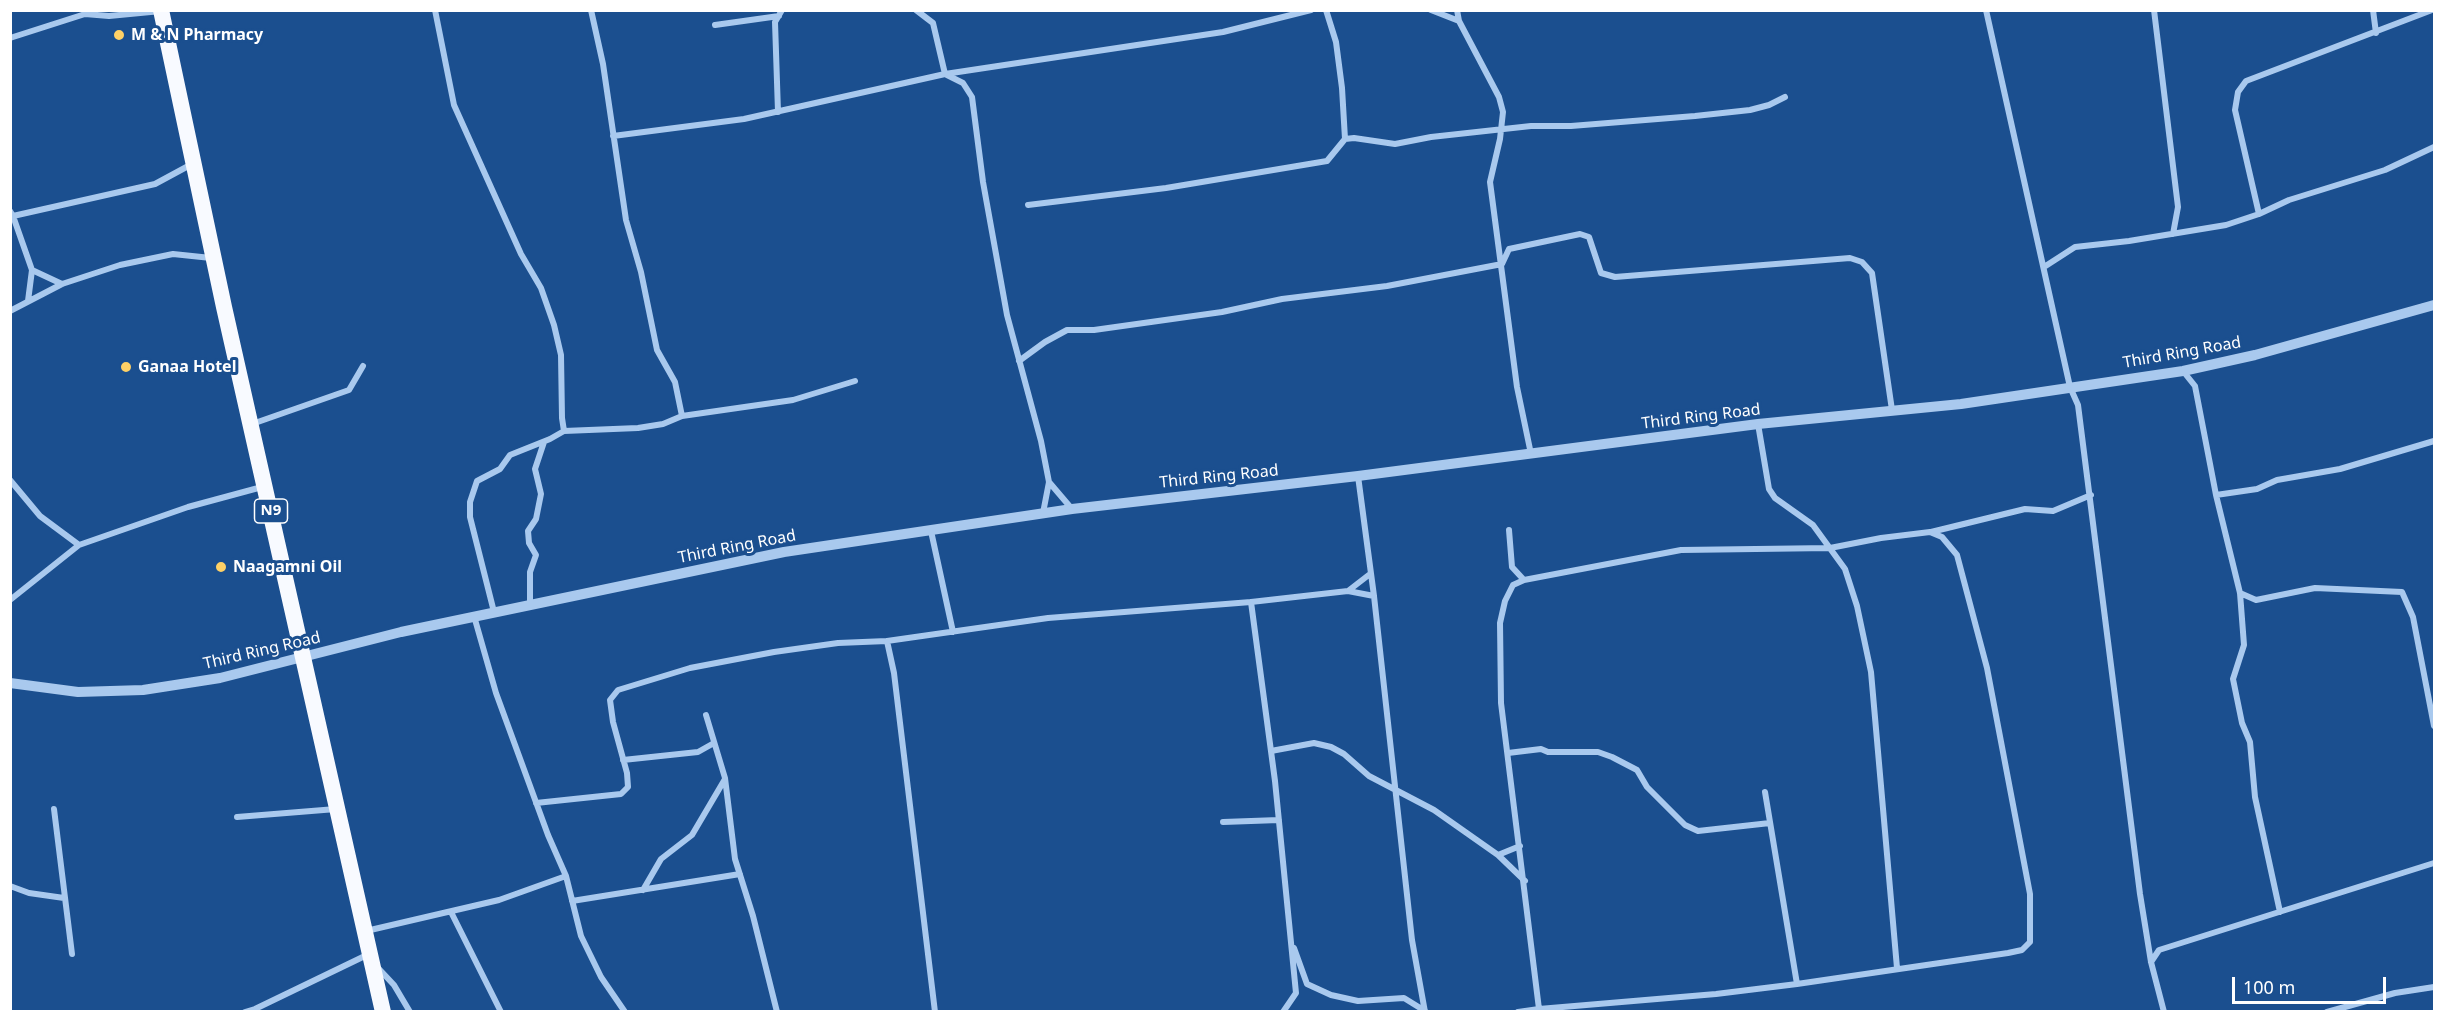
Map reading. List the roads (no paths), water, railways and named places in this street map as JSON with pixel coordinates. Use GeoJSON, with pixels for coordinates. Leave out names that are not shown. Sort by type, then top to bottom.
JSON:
{"type":"FeatureCollection","features":[{"type":"Feature","properties":{"kind":"highway","name":"N9"},"geometry":{"type":"LineString","coordinates":[[161,11],[383,1011]]}},
{"type":"Feature","properties":{"kind":"street"},"geometry":{"type":"LineString","coordinates":[[435,10],[454,105],[521,254],[541,288],[554,326],[561,355],[561,418],[564,430]]}},
{"type":"Feature","properties":{"kind":"street"},"geometry":{"type":"LineString","coordinates":[[591,10],[603,64],[626,219],[641,272],[657,350],[675,382],[682,416]]}},
{"type":"Feature","properties":{"kind":"street"},"geometry":{"type":"LineString","coordinates":[[916,10],[933,23],[945,74]]}},
{"type":"Feature","properties":{"kind":"street"},"geometry":{"type":"LineString","coordinates":[[613,136],[778,112],[945,74],[1223,32],[1311,10]]}},
{"type":"Feature","properties":{"kind":"street"},"geometry":{"type":"LineString","coordinates":[[1028,205],[1166,188],[1327,161],[1345,139],[1342,88],[1335,42],[1326,10]]}},
{"type":"Feature","properties":{"kind":"street"},"geometry":{"type":"LineString","coordinates":[[1431,10],[1459,21]]}},
{"type":"Feature","properties":{"kind":"street"},"geometry":{"type":"LineString","coordinates":[[1457,10],[1459,21],[1499,97],[1503,112],[1500,139],[1490,182],[1517,387],[1531,454]]}},
{"type":"Feature","properties":{"kind":"street"},"geometry":{"type":"LineString","coordinates":[[1986,10],[2070,387],[2078,405],[2128,804],[2151,962],[2164,1011]]}},
{"type":"Feature","properties":{"kind":"street"},"geometry":{"type":"LineString","coordinates":[[2154,10],[2178,207],[2173,234]]}},
{"type":"Feature","properties":{"kind":"street"},"geometry":{"type":"LineString","coordinates":[[2373,10],[2376,33]]}},
{"type":"Feature","properties":{"kind":"street"},"geometry":{"type":"LineString","coordinates":[[2259,214],[2235,110],[2238,92],[2246,81],[2432,10]]}},
{"type":"Feature","properties":{"kind":"street"},"geometry":{"type":"LineString","coordinates":[[10,38],[85,14],[109,16],[161,11]]}},
{"type":"Feature","properties":{"kind":"street"},"geometry":{"type":"LineString","coordinates":[[778,112],[775,22],[781,13]]}},
{"type":"Feature","properties":{"kind":"street"},"geometry":{"type":"LineString","coordinates":[[715,25],[781,13]]}},
{"type":"Feature","properties":{"kind":"street"},"geometry":{"type":"LineString","coordinates":[[945,74],[963,83],[972,97],[983,182],[1007,315],[1049,482],[1043,513]]}},
{"type":"Feature","properties":{"kind":"street"},"geometry":{"type":"LineString","coordinates":[[1345,139],[1354,138],[1395,144],[1500,129],[1571,126],[1750,110],[1769,105],[1785,97]]}},
{"type":"Feature","properties":{"kind":"street"},"geometry":{"type":"LineString","coordinates":[[2044,267],[2075,247],[2226,225],[2259,214],[2289,200],[2385,170],[2434,147]]}},
{"type":"Feature","properties":{"kind":"street"},"geometry":{"type":"LineString","coordinates":[[28,301],[32,270],[12,214],[155,184],[195,162]]}},
{"type":"Feature","properties":{"kind":"street"},"geometry":{"type":"LineString","coordinates":[[1502,264],[1509,249],[1580,234],[1589,237],[1601,273],[1615,277],[1714,267],[1850,258],[1862,262],[1872,273],[1892,410]]}},
{"type":"Feature","properties":{"kind":"street"},"geometry":{"type":"LineString","coordinates":[[10,311],[62,284],[120,265],[173,254],[214,258]]}},
{"type":"Feature","properties":{"kind":"street"},"geometry":{"type":"LineString","coordinates":[[1019,361],[1067,330],[1094,330],[1222,312],[1282,299],[1387,286],[1502,264]]}},
{"type":"Feature","properties":{"kind":"street"},"geometry":{"type":"LineString","coordinates":[[32,270],[62,284]]}},
{"type":"Feature","properties":{"kind":"street","name":"Third Ring Road"},"geometry":{"type":"LineString","coordinates":[[10,683],[78,692],[143,690],[220,678],[474,616],[784,552],[1072,509],[1358,476],[1758,424],[1961,404],[2183,371],[2255,355],[2434,305]]}},
{"type":"Feature","properties":{"kind":"street"},"geometry":{"type":"LineString","coordinates":[[251,424],[350,390],[363,366]]}},
{"type":"Feature","properties":{"kind":"street"},"geometry":{"type":"LineString","coordinates":[[2183,371],[2195,386],[2216,495],[2240,593],[2244,645],[2233,679],[2242,723],[2250,742],[2255,797],[2280,912]]}},
{"type":"Feature","properties":{"kind":"street"},"geometry":{"type":"LineString","coordinates":[[494,612],[470,517],[470,502],[477,481],[500,469],[510,455],[544,442],[564,430],[638,428],[682,416],[793,400],[855,381]]}},
{"type":"Feature","properties":{"kind":"street"},"geometry":{"type":"LineString","coordinates":[[1758,424],[1769,489],[1774,498],[1813,525],[1845,569],[1854,597],[1871,672],[1897,968]]}},
{"type":"Feature","properties":{"kind":"street"},"geometry":{"type":"LineString","coordinates":[[2216,495],[2257,489],[2277,480],[2340,469],[2434,441]]}},
{"type":"Feature","properties":{"kind":"street"},"geometry":{"type":"LineString","coordinates":[[530,604],[530,572],[536,555],[529,543],[528,531],[536,519],[541,494],[535,469],[544,442]]}},
{"type":"Feature","properties":{"kind":"street"},"geometry":{"type":"LineString","coordinates":[[1358,476],[1374,596],[1412,940],[1425,1011]]}},
{"type":"Feature","properties":{"kind":"street"},"geometry":{"type":"LineString","coordinates":[[10,480],[40,516],[79,545]]}},
{"type":"Feature","properties":{"kind":"street"},"geometry":{"type":"LineString","coordinates":[[1049,482],[1072,509]]}},
{"type":"Feature","properties":{"kind":"street"},"geometry":{"type":"LineString","coordinates":[[10,600],[79,545],[188,507],[266,486]]}},
{"type":"Feature","properties":{"kind":"street"},"geometry":{"type":"LineString","coordinates":[[1539,1009],[1525,881],[1501,703],[1500,623],[1505,601],[1513,585],[1524,580],[1681,550],[1830,548],[1881,538],[1930,532],[2025,509],[2053,511],[2091,495]]}},
{"type":"Feature","properties":{"kind":"street"},"geometry":{"type":"LineString","coordinates":[[1509,530],[1512,567],[1524,580]]}},
{"type":"Feature","properties":{"kind":"street"},"geometry":{"type":"LineString","coordinates":[[931,531],[953,632]]}},
{"type":"Feature","properties":{"kind":"street"},"geometry":{"type":"LineString","coordinates":[[1518,1011],[1716,994],[1797,984],[2015,952],[2022,950],[2030,942],[2030,894],[1978,634],[1957,555],[1942,537],[1930,532]]}},
{"type":"Feature","properties":{"kind":"street"},"geometry":{"type":"LineString","coordinates":[[1348,591],[1371,574]]}},
{"type":"Feature","properties":{"kind":"street"},"geometry":{"type":"LineString","coordinates":[[2240,593],[2256,600],[2315,588],[2402,592],[2413,617],[2434,726]]}},
{"type":"Feature","properties":{"kind":"street"},"geometry":{"type":"LineString","coordinates":[[536,803],[621,794],[628,787],[610,700],[618,690],[690,668],[764,654],[849,642],[887,641],[1071,616],[1251,603],[1348,591],[1374,596]]}},
{"type":"Feature","properties":{"kind":"street"},"geometry":{"type":"LineString","coordinates":[[1251,603],[1279,820],[1296,993],[1283,1011]]}},
{"type":"Feature","properties":{"kind":"street"},"geometry":{"type":"LineString","coordinates":[[474,616],[496,693],[536,803],[566,876],[581,936],[592,960],[625,1011]]}},
{"type":"Feature","properties":{"kind":"street"},"geometry":{"type":"LineString","coordinates":[[887,641],[894,673],[935,1011]]}},
{"type":"Feature","properties":{"kind":"street"},"geometry":{"type":"LineString","coordinates":[[706,715],[725,778],[735,858],[753,916],[777,1011]]}},
{"type":"Feature","properties":{"kind":"street"},"geometry":{"type":"LineString","coordinates":[[624,760],[698,752],[714,743]]}},
{"type":"Feature","properties":{"kind":"street"},"geometry":{"type":"LineString","coordinates":[[1271,752],[1314,743],[1331,747],[1369,776],[1434,810],[1498,855],[1525,881]]}},
{"type":"Feature","properties":{"kind":"street"},"geometry":{"type":"LineString","coordinates":[[1508,753],[1541,749],[1548,752],[1598,752],[1612,757],[1637,770],[1647,786],[1685,825],[1698,831],[1770,823]]}},
{"type":"Feature","properties":{"kind":"street"},"geometry":{"type":"LineString","coordinates":[[643,890],[661,859],[692,835],[725,778]]}},
{"type":"Feature","properties":{"kind":"street"},"geometry":{"type":"LineString","coordinates":[[1765,792],[1797,984]]}},
{"type":"Feature","properties":{"kind":"street"},"geometry":{"type":"LineString","coordinates":[[54,809],[72,954]]}},
{"type":"Feature","properties":{"kind":"street"},"geometry":{"type":"LineString","coordinates":[[237,818],[339,809]]}},
{"type":"Feature","properties":{"kind":"street"},"geometry":{"type":"LineString","coordinates":[[1224,822],[1279,820]]}},
{"type":"Feature","properties":{"kind":"street"},"geometry":{"type":"LineString","coordinates":[[1498,855],[1520,846]]}},
{"type":"Feature","properties":{"kind":"street"},"geometry":{"type":"LineString","coordinates":[[2151,962],[2159,950],[2434,863]]}},
{"type":"Feature","properties":{"kind":"street"},"geometry":{"type":"LineString","coordinates":[[572,901],[740,874]]}},
{"type":"Feature","properties":{"kind":"street"},"geometry":{"type":"LineString","coordinates":[[366,931],[499,900],[566,876]]}},
{"type":"Feature","properties":{"kind":"street"},"geometry":{"type":"LineString","coordinates":[[10,886],[29,893],[64,898]]}},
{"type":"Feature","properties":{"kind":"street"},"geometry":{"type":"LineString","coordinates":[[451,912],[501,1011]]}},
{"type":"Feature","properties":{"kind":"street"},"geometry":{"type":"LineString","coordinates":[[1291,939],[1307,984],[1331,995],[1358,1001],[1404,998],[1425,1011]]}},
{"type":"Feature","properties":{"kind":"street"},"geometry":{"type":"LineString","coordinates":[[245,1011],[255,1009],[373,959],[394,985],[410,1011]]}},
{"type":"Feature","properties":{"kind":"street"},"geometry":{"type":"LineString","coordinates":[[2327,1011],[2340,1010],[2395,993],[2434,987]]}},
{"type":"Feature","properties":{"kind":"street"},"geometry":{"type":"LineString","coordinates":[[768,1011],[774,1005]]}},
{"type":"Feature","properties":{"kind":"place","name":"M & N Pharmacy"},"geometry":{"type":"Point","coordinates":[119,35]}},
{"type":"Feature","properties":{"kind":"place","name":"Ganaa Hotel"},"geometry":{"type":"Point","coordinates":[126,367]}},
{"type":"Feature","properties":{"kind":"place","name":"Naagamni Oil"},"geometry":{"type":"Point","coordinates":[221,567]}}]}
